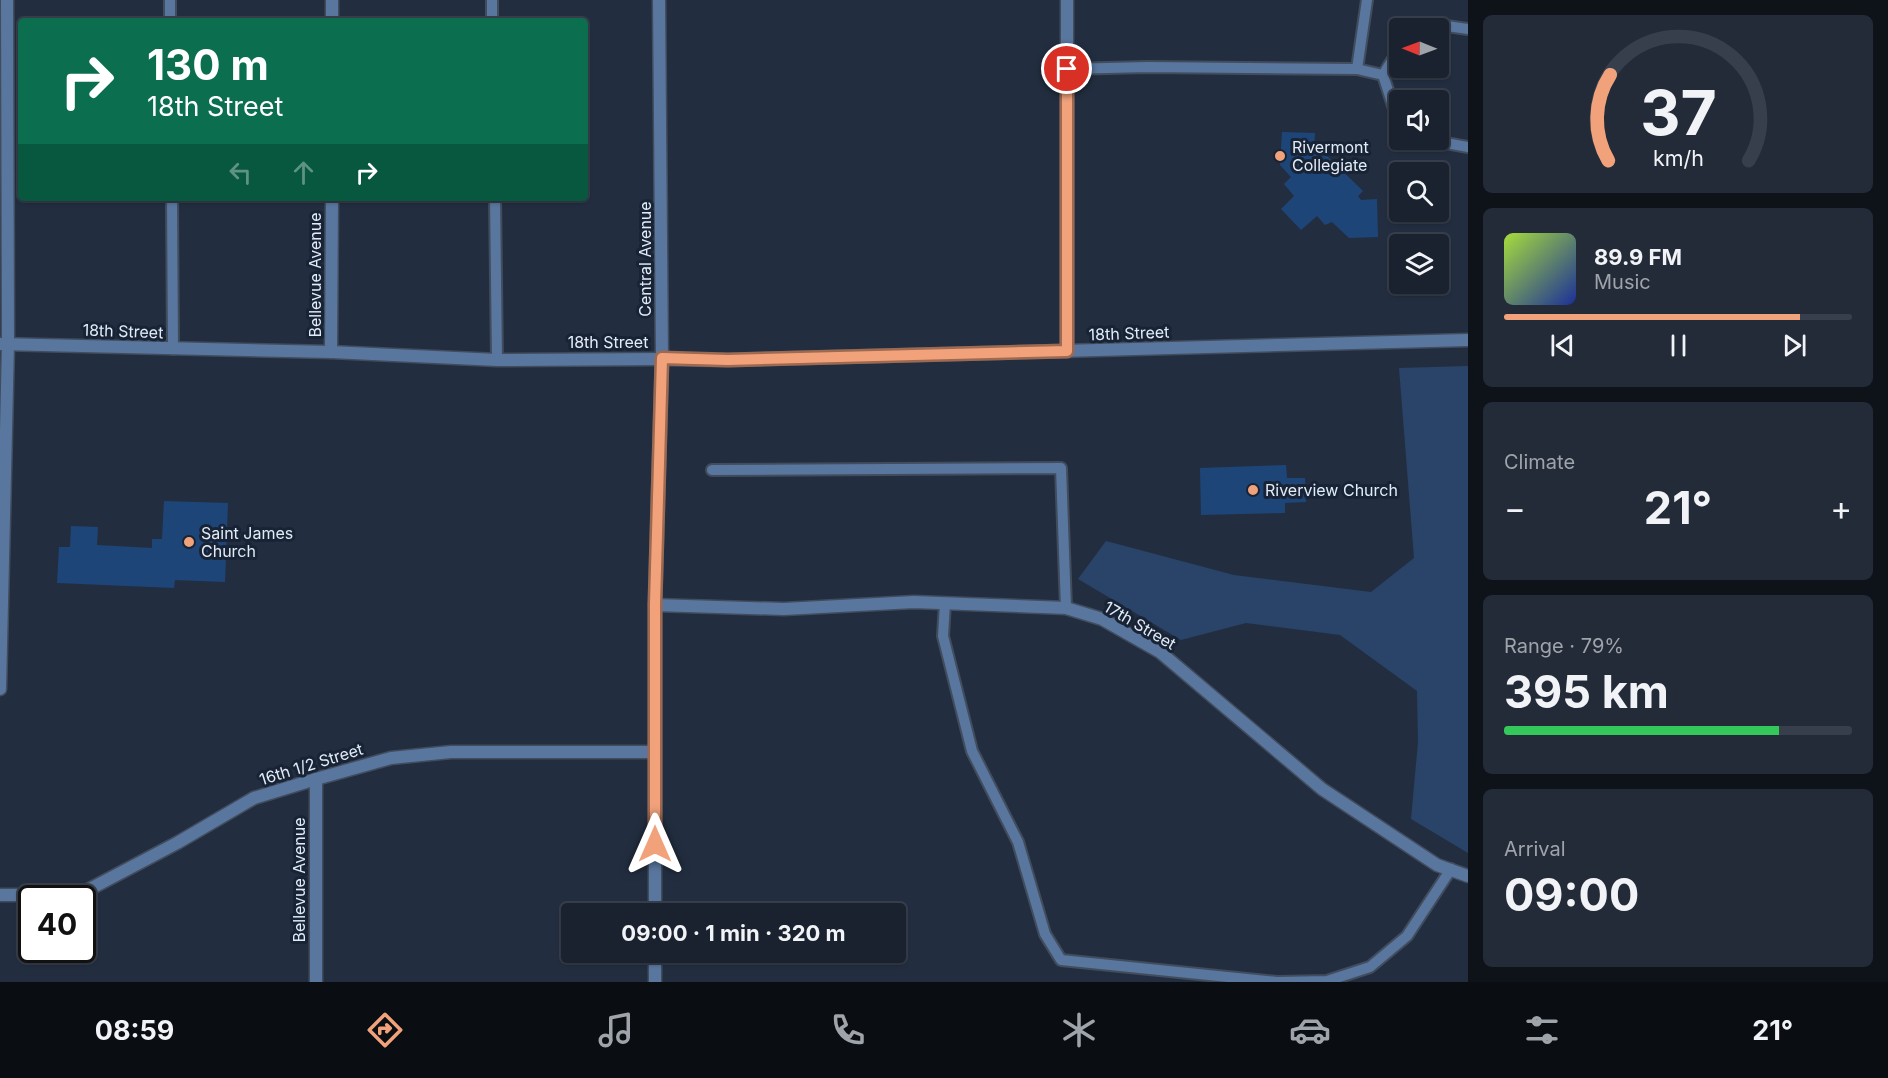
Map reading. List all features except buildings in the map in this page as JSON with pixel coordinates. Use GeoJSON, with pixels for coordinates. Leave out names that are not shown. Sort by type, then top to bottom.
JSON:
{"type":"FeatureCollection","features":[{"type":"Feature","properties":{"kind":"street"},"geometry":{"type":"LineString","coordinates":[[0,689],[7,0]]}},
{"type":"Feature","properties":{"kind":"street"},"geometry":{"type":"LineString","coordinates":[[332,0],[332,18]]}},
{"type":"Feature","properties":{"kind":"street","name":"Central Avenue"},"geometry":{"type":"LineString","coordinates":[[655,903],[655,604],[662,358],[659,0]]}},
{"type":"Feature","properties":{"kind":"street"},"geometry":{"type":"LineString","coordinates":[[1067,0],[1067,351]]}},
{"type":"Feature","properties":{"kind":"street","name":"Bellevue Avenue"},"geometry":{"type":"LineString","coordinates":[[331,352],[332,201]]}},
{"type":"Feature","properties":{"kind":"street","name":"18th Street"},"geometry":{"type":"LineString","coordinates":[[4,344],[331,352],[497,360],[662,358],[728,360],[1468,340]]}},
{"type":"Feature","properties":{"kind":"street","name":"17th Street"},"geometry":{"type":"LineString","coordinates":[[655,604],[784,609],[914,602],[945,603],[1066,608],[1102,619],[1160,652],[1322,789],[1437,865],[1468,876]]}},
{"type":"Feature","properties":{"kind":"street","name":"16th 1/2 Street"},"geometry":{"type":"LineString","coordinates":[[0,895],[86,891],[177,843],[254,798],[316,778],[391,758],[451,752],[655,752]]}},
{"type":"Feature","properties":{"kind":"street","name":"Bellevue Avenue"},"geometry":{"type":"LineString","coordinates":[[316,778],[316,982]]}},
{"type":"Feature","properties":{"kind":"street"},"geometry":{"type":"LineString","coordinates":[[655,963],[655,982]]}},
{"type":"Feature","properties":{"kind":"lane"},"geometry":{"type":"LineString","coordinates":[[170,0],[170,18]]}},
{"type":"Feature","properties":{"kind":"lane"},"geometry":{"type":"LineString","coordinates":[[492,0],[492,18]]}},
{"type":"Feature","properties":{"kind":"lane"},"geometry":{"type":"LineString","coordinates":[[1356,69],[1367,0]]}},
{"type":"Feature","properties":{"kind":"lane"},"geometry":{"type":"LineString","coordinates":[[1449,26],[1468,29]]}},
{"type":"Feature","properties":{"kind":"lane"},"geometry":{"type":"LineString","coordinates":[[1383,75],[1389,65]]}},
{"type":"Feature","properties":{"kind":"lane"},"geometry":{"type":"LineString","coordinates":[[1067,69],[1159,67],[1356,69],[1383,75]]}},
{"type":"Feature","properties":{"kind":"lane"},"geometry":{"type":"LineString","coordinates":[[1383,75],[1389,93]]}},
{"type":"Feature","properties":{"kind":"lane"},"geometry":{"type":"LineString","coordinates":[[1449,144],[1468,147]]}},
{"type":"Feature","properties":{"kind":"lane"},"geometry":{"type":"LineString","coordinates":[[172,201],[173,349]]}},
{"type":"Feature","properties":{"kind":"lane"},"geometry":{"type":"LineString","coordinates":[[495,201],[497,360]]}},
{"type":"Feature","properties":{"kind":"lane"},"geometry":{"type":"LineString","coordinates":[[712,470],[1061,468],[1066,608]]}},
{"type":"Feature","properties":{"kind":"lane"},"geometry":{"type":"LineString","coordinates":[[945,603],[944,636],[972,751],[1017,842],[1045,934],[1061,960],[1277,982],[1327,981],[1370,967],[1407,936],[1451,869]]}},
{"type":"Feature","properties":{"kind":"shaded area"},"geometry":{"type":"Polygon","coordinates":[[[1468,366],[1468,853],[1411,819],[1418,742],[1417,691],[1340,635],[1246,623],[1181,640],[1078,579],[1106,541],[1234,575],[1371,592],[1414,558],[1399,368],[1468,366]]]}},
{"type":"Feature","properties":{"kind":"place","name":"Rivermont Collegiate"},"geometry":{"type":"Point","coordinates":[1280,156]}},
{"type":"Feature","properties":{"kind":"place","name":"Riverview Church"},"geometry":{"type":"Point","coordinates":[1253,490]}},
{"type":"Feature","properties":{"kind":"place","name":"Saint James Church"},"geometry":{"type":"Point","coordinates":[189,542]}},
{"type":"Feature","properties":{"kind":"route"},"geometry":{"type":"LineString","coordinates":[[655,844],[655,604],[662,358],[728,360],[1067,351],[1067,69]]}}]}
